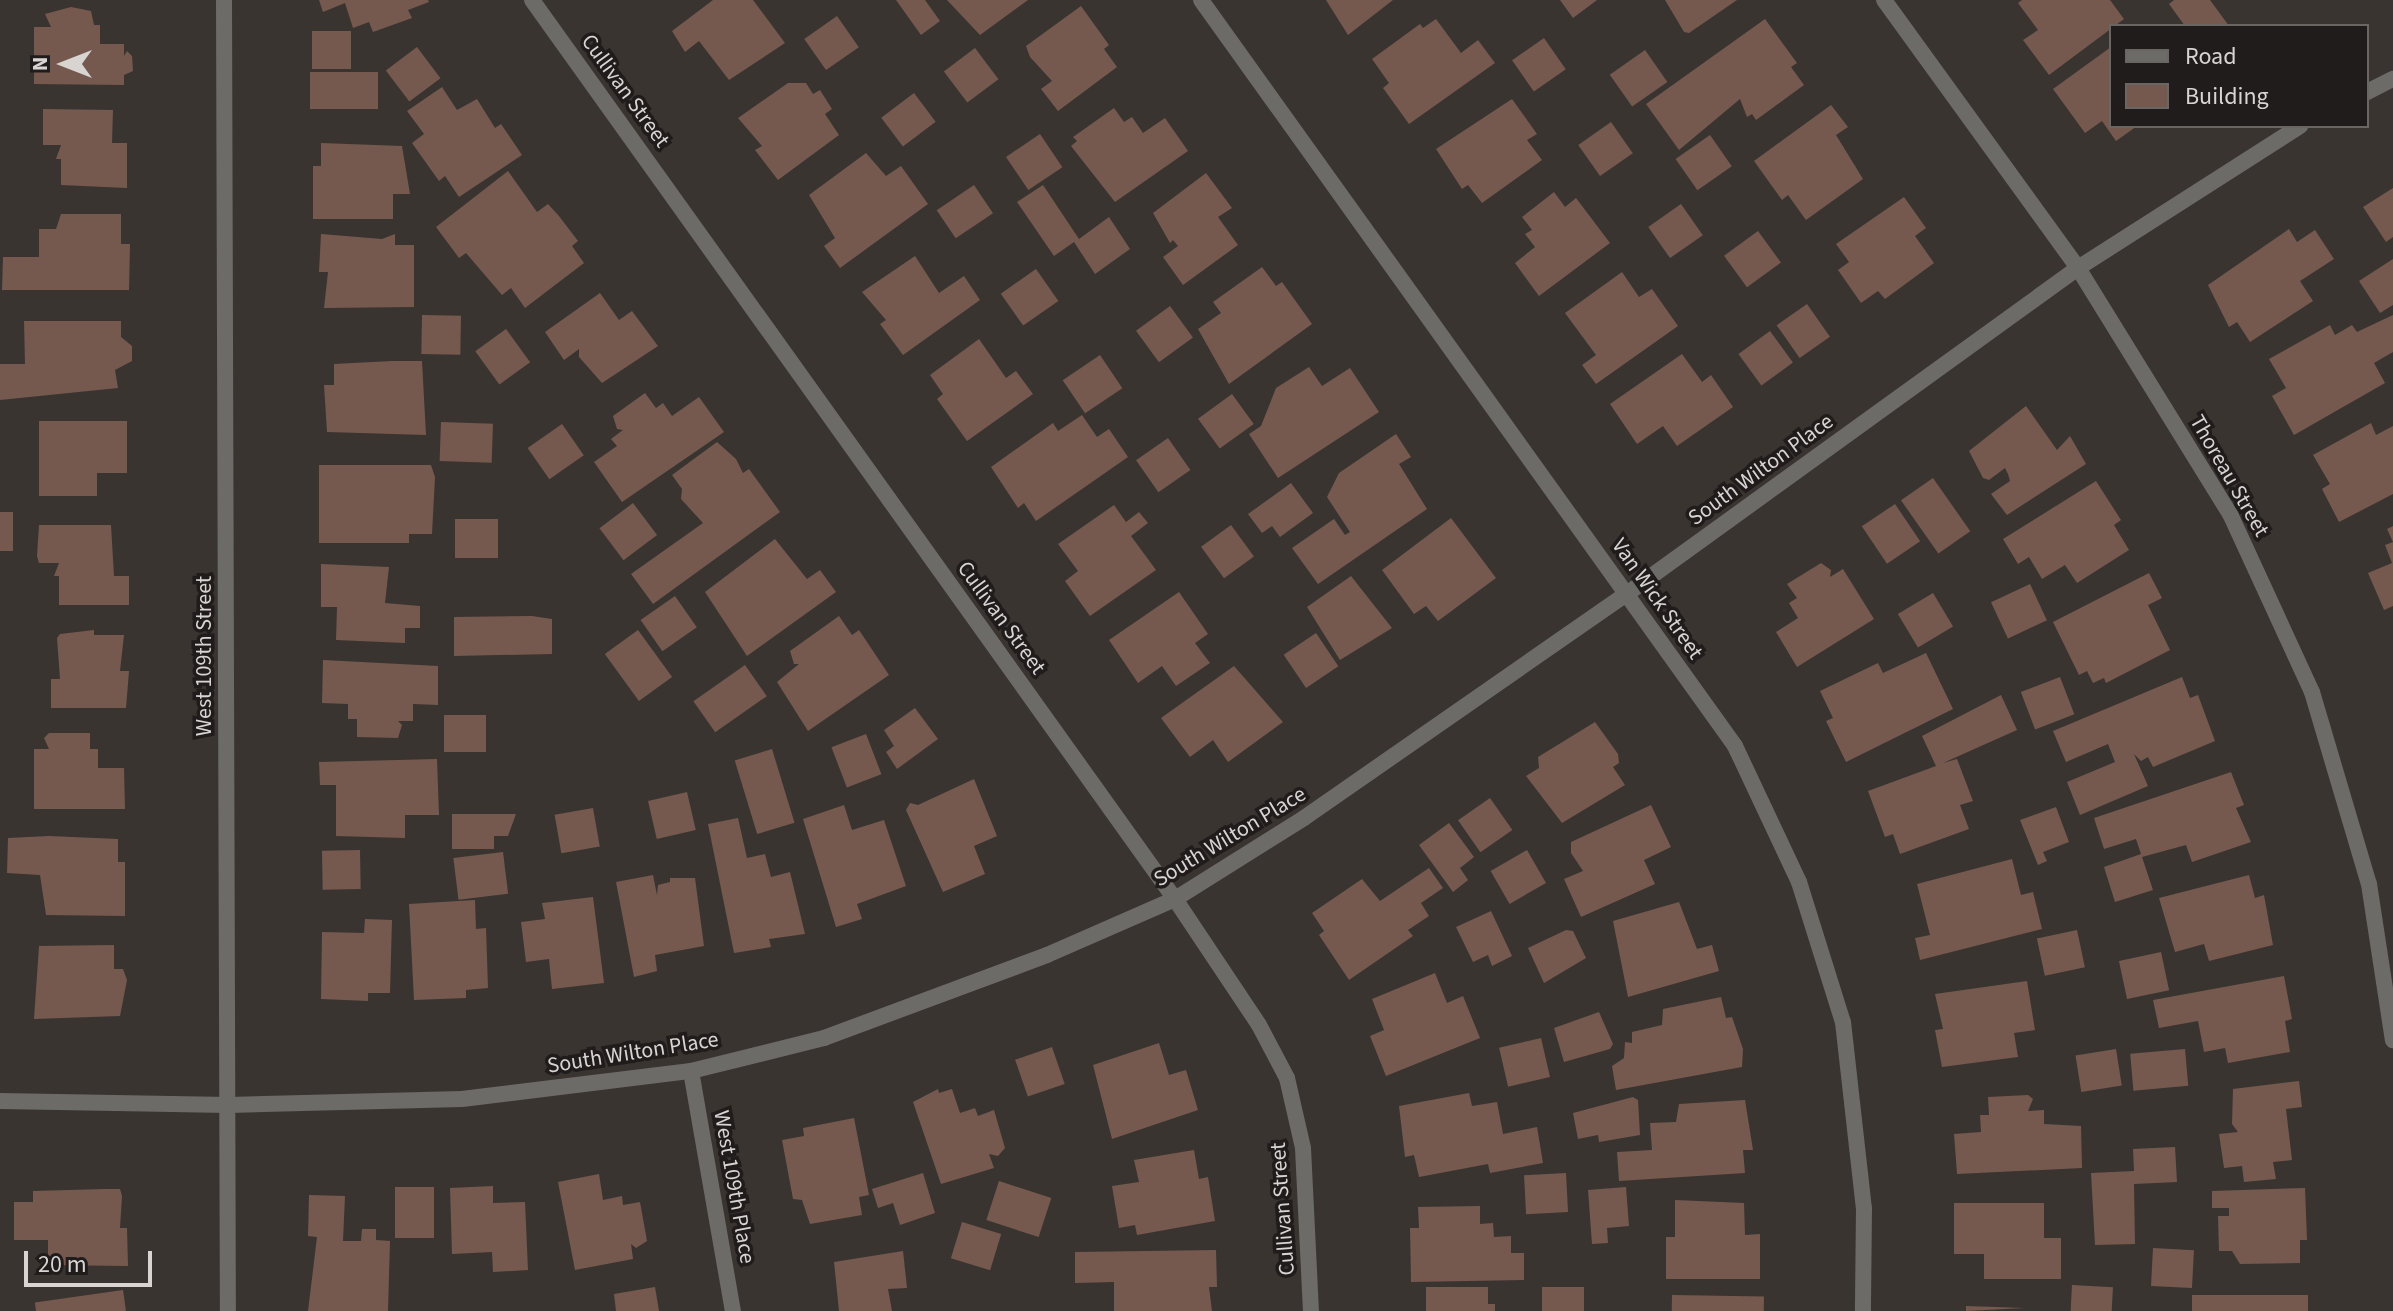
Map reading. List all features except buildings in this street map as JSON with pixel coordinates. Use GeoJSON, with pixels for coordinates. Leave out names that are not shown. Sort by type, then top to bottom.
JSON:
{"type":"FeatureCollection","features":[{"type":"Feature","properties":{"kind":"street","name":"West 109th Street"},"geometry":{"type":"LineString","coordinates":[[224,0],[228,1311]]}},
{"type":"Feature","properties":{"kind":"street","name":"Cullivan Street"},"geometry":{"type":"LineString","coordinates":[[532,0],[1175,899],[1259,1025],[1287,1078],[1303,1148],[1311,1311]]}},
{"type":"Feature","properties":{"kind":"street","name":"Van Wick Street"},"geometry":{"type":"LineString","coordinates":[[1201,0],[1735,746],[1799,882],[1843,1022],[1864,1208],[1863,1311]]}},
{"type":"Feature","properties":{"kind":"street","name":"Thoreau Street"},"geometry":{"type":"LineString","coordinates":[[1884,0],[2078,268],[2231,516],[2312,692],[2369,884],[2393,1040]]}},
{"type":"Feature","properties":{"kind":"street"},"geometry":{"type":"LineString","coordinates":[[2369,91],[2393,79]]}},
{"type":"Feature","properties":{"kind":"street","name":"South Wilton Place"},"geometry":{"type":"LineString","coordinates":[[0,1101],[229,1105],[462,1099],[691,1071],[824,1038],[1047,955],[1175,899],[1304,818],[1628,593],[2078,268],[2297,128]]}},
{"type":"Feature","properties":{"kind":"street","name":"West 109th Place"},"geometry":{"type":"LineString","coordinates":[[691,1071],[733,1311]]}}]}
